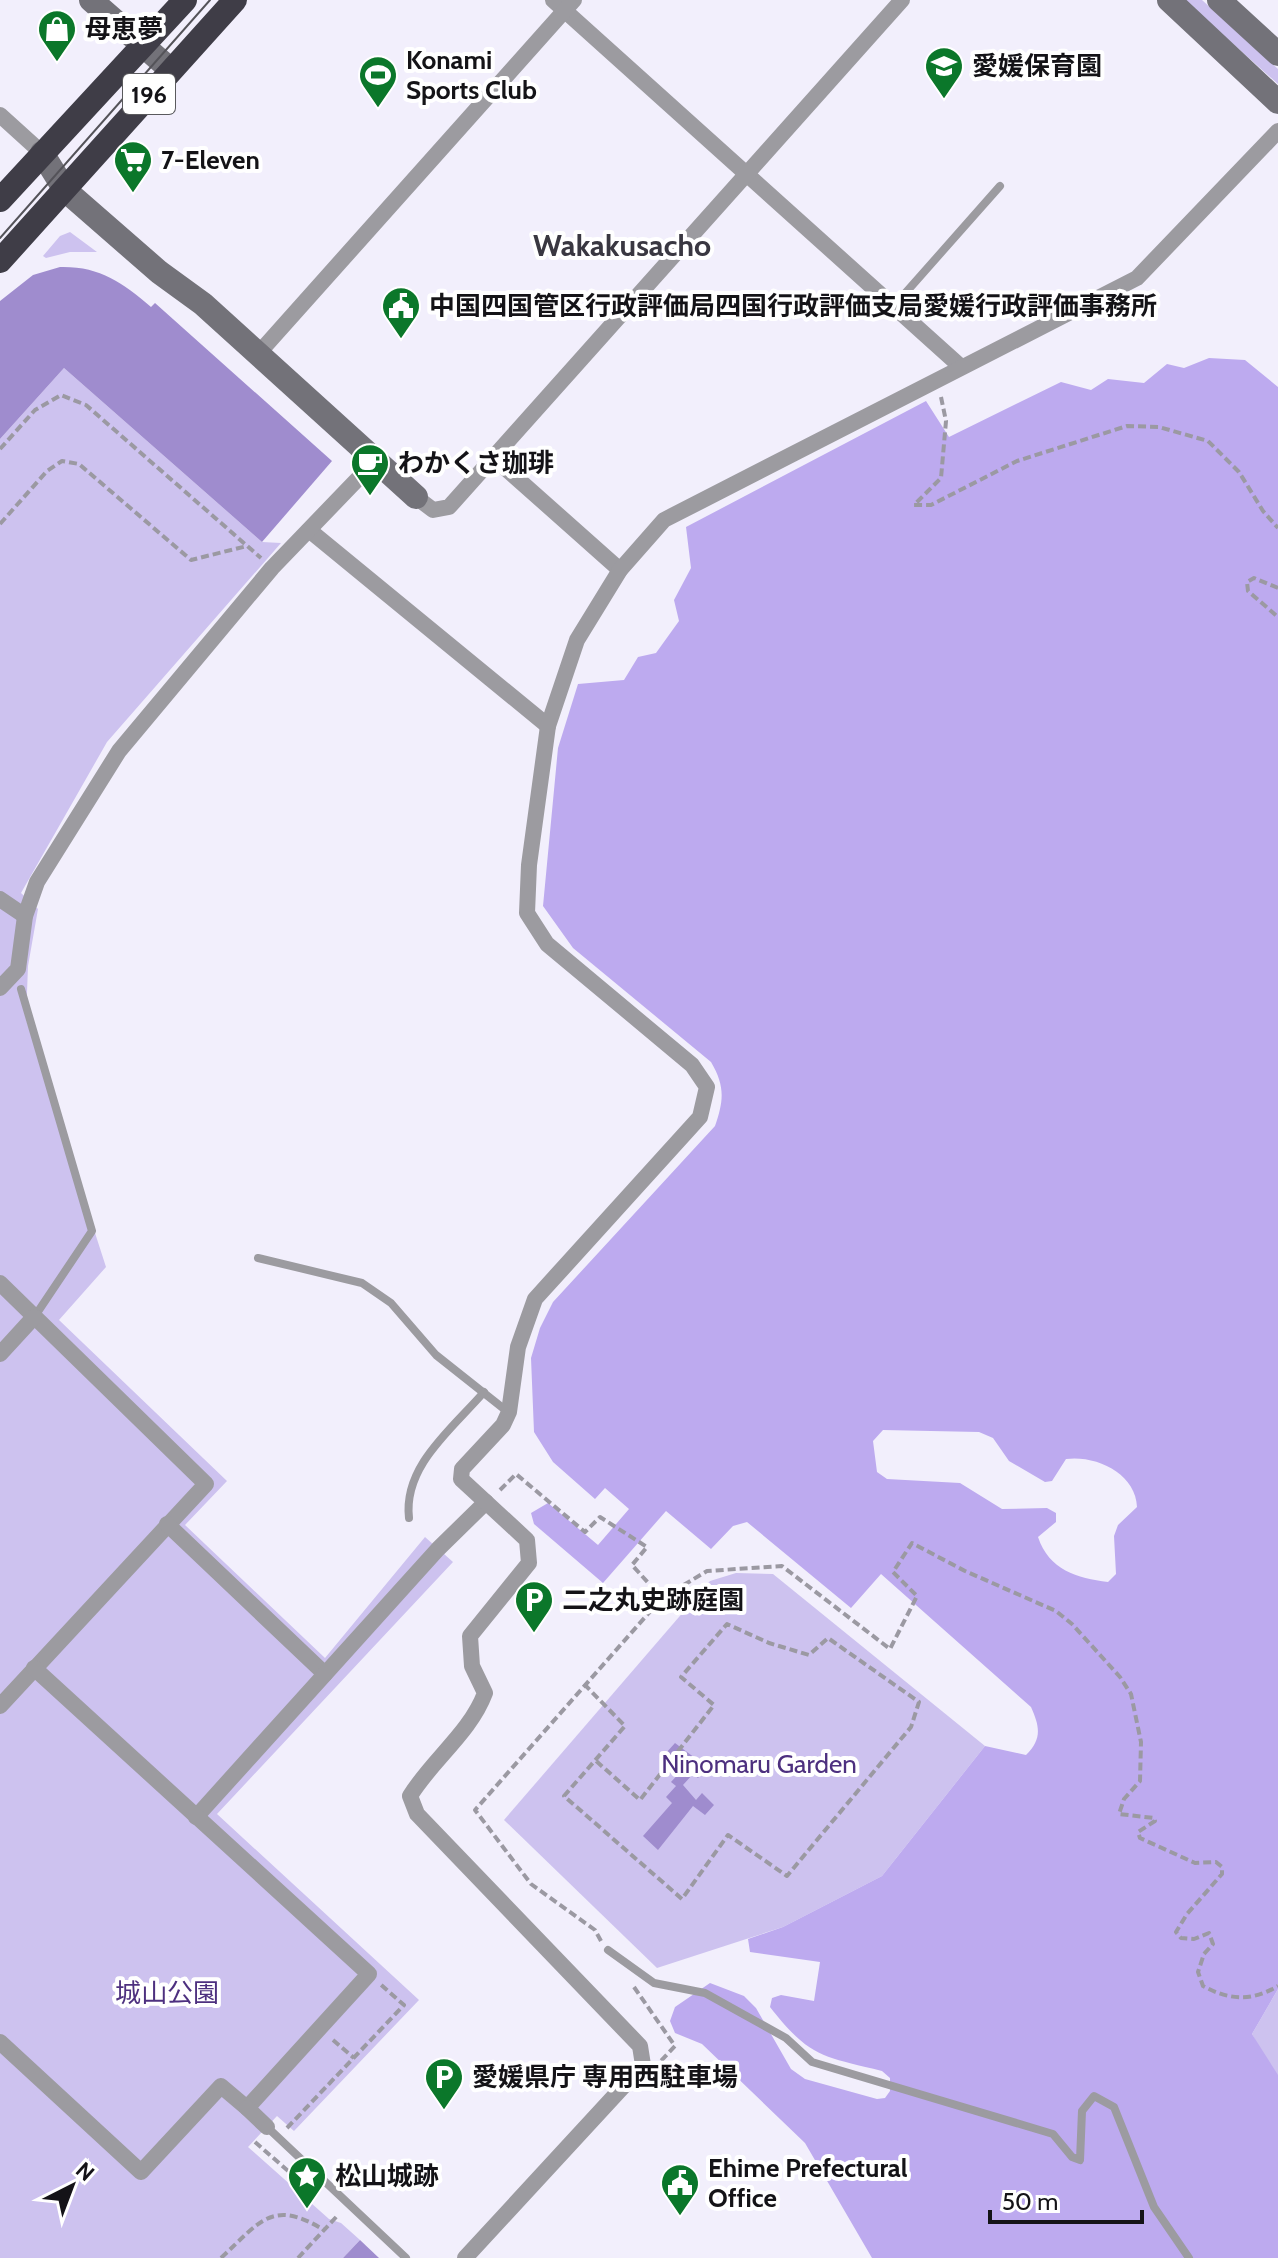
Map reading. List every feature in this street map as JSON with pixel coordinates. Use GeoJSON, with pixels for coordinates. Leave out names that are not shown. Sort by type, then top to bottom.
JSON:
{"type":"FeatureCollection","features":[{"type":"Feature","properties":{"kind":"highway","name":"196"},"geometry":{"type":"LineString","coordinates":[[0,200],[185,0]]}},
{"type":"Feature","properties":{"kind":"highway","name":"196"},"geometry":{"type":"LineString","coordinates":[[0,261],[235,0]]}},
{"type":"Feature","properties":{"kind":"street"},"geometry":{"type":"LineString","coordinates":[[91,0],[171,70]]}},
{"type":"Feature","properties":{"kind":"street"},"geometry":{"type":"LineString","coordinates":[[0,115],[42,153],[65,190],[258,354],[431,510],[444,510],[494,458],[902,0]]}},
{"type":"Feature","properties":{"kind":"street"},"geometry":{"type":"LineString","coordinates":[[1169,0],[1278,102]]}},
{"type":"Feature","properties":{"kind":"street"},"geometry":{"type":"LineString","coordinates":[[1219,0],[1278,54]]}},
{"type":"Feature","properties":{"kind":"street"},"geometry":{"type":"LineString","coordinates":[[258,354],[564,3],[747,176],[960,366]]}},
{"type":"Feature","properties":{"kind":"street"},"geometry":{"type":"LineString","coordinates":[[465,2258],[643,2065],[640,2046],[417,1814],[410,1796],[422,1777],[477,1714],[485,1693],[472,1666],[470,1636],[529,1563],[527,1540],[461,1479],[462,1469],[503,1425],[509,1412],[518,1347],[535,1299],[700,1117],[707,1087],[692,1065],[547,944],[527,913],[529,865],[548,726],[577,640],[620,570],[664,520],[1137,278],[1278,131]]}},
{"type":"Feature","properties":{"kind":"street"},"geometry":{"type":"LineString","coordinates":[[494,458],[620,570]]}},
{"type":"Feature","properties":{"kind":"street"},"geometry":{"type":"LineString","coordinates":[[0,988],[18,969],[25,916],[37,882],[119,751],[272,568],[375,461]]}},
{"type":"Feature","properties":{"kind":"street"},"geometry":{"type":"LineString","coordinates":[[309,530],[548,726]]}},
{"type":"Feature","properties":{"kind":"street"},"geometry":{"type":"LineString","coordinates":[[0,899],[25,916]]}},
{"type":"Feature","properties":{"kind":"street"},"geometry":{"type":"LineString","coordinates":[[0,1283],[206,1484],[0,1706]]}},
{"type":"Feature","properties":{"kind":"street"},"geometry":{"type":"LineString","coordinates":[[0,1354],[34,1317]]}},
{"type":"Feature","properties":{"kind":"street"},"geometry":{"type":"LineString","coordinates":[[196,1817],[438,1549],[486,1502]]}},
{"type":"Feature","properties":{"kind":"street"},"geometry":{"type":"LineString","coordinates":[[167,1524],[325,1674]]}},
{"type":"Feature","properties":{"kind":"street"},"geometry":{"type":"LineString","coordinates":[[34,1668],[369,1974],[247,2108]]}},
{"type":"Feature","properties":{"kind":"street"},"geometry":{"type":"LineString","coordinates":[[0,2042],[141,2172],[221,2086],[267,2127]]}},
{"type":"Feature","properties":{"kind":"lane"},"geometry":{"type":"LineString","coordinates":[[893,307],[1000,186]]}},
{"type":"Feature","properties":{"kind":"lane"},"geometry":{"type":"LineString","coordinates":[[21,989],[92,1231],[34,1317]]}},
{"type":"Feature","properties":{"kind":"lane"},"geometry":{"type":"LineString","coordinates":[[258,1258],[362,1283],[391,1303],[419,1339],[509,1412]]}},
{"type":"Feature","properties":{"kind":"lane"},"geometry":{"type":"LineString","coordinates":[[409,1518],[407,1499],[415,1472],[484,1392]]}},
{"type":"Feature","properties":{"kind":"lane"},"geometry":{"type":"LineString","coordinates":[[608,1950],[654,1983],[705,1993],[786,2038],[812,2062],[1053,2134],[1072,2157],[1080,2160],[1082,2111],[1094,2096],[1114,2107],[1154,2207],[1189,2258]]}},
{"type":"Feature","properties":{"kind":"lane"},"geometry":{"type":"LineString","coordinates":[[267,2127],[406,2258]]}},
{"type":"Feature","properties":{"kind":"path"},"geometry":{"type":"LineString","coordinates":[[937,379],[946,421],[941,478],[919,496],[914,505],[931,505],[1017,461],[1127,426],[1159,427],[1208,441],[1239,472],[1263,511],[1278,528]]}},
{"type":"Feature","properties":{"kind":"path"},"geometry":{"type":"LineString","coordinates":[[0,449],[35,410],[61,395],[86,405],[272,568]]}},
{"type":"Feature","properties":{"kind":"path"},"geometry":{"type":"LineString","coordinates":[[0,524],[47,471],[62,461],[79,464],[191,560],[247,546]]}},
{"type":"Feature","properties":{"kind":"path"},"geometry":{"type":"LineString","coordinates":[[1278,588],[1254,578],[1247,582],[1248,591],[1278,617]]}},
{"type":"Feature","properties":{"kind":"path"},"geometry":{"type":"LineString","coordinates":[[486,1502],[516,1474],[585,1532],[600,1517],[647,1547],[632,1565],[662,1598]]}},
{"type":"Feature","properties":{"kind":"path"},"geometry":{"type":"LineString","coordinates":[[608,1950],[595,1930],[531,1884],[475,1810],[662,1598],[707,1571],[782,1566],[890,1649],[917,1596],[893,1572],[912,1543],[965,1571],[1056,1611],[1120,1677],[1131,1694],[1141,1742],[1140,1781],[1124,1799],[1119,1814],[1154,1818],[1155,1821],[1138,1832],[1140,1838],[1195,1863],[1216,1862],[1222,1867],[1222,1874],[1187,1914],[1176,1932],[1181,1938],[1194,1939],[1209,1933],[1213,1944],[1204,1954],[1198,1972],[1203,1986],[1225,1997],[1247,1998],[1278,1986]]}},
{"type":"Feature","properties":{"kind":"path"},"geometry":{"type":"LineString","coordinates":[[584,1684],[625,1726],[595,1760],[564,1796],[682,1899],[728,1835],[787,1876],[911,1727],[919,1702],[828,1638],[809,1655],[769,1643],[727,1624],[681,1677],[714,1705],[640,1800],[595,1760]]}},
{"type":"Feature","properties":{"kind":"path"},"geometry":{"type":"LineString","coordinates":[[287,2128],[404,2005],[369,1974]]}},
{"type":"Feature","properties":{"kind":"path"},"geometry":{"type":"LineString","coordinates":[[632,1984],[675,2046]]}},
{"type":"Feature","properties":{"kind":"path"},"geometry":{"type":"LineString","coordinates":[[319,2028],[354,2058]]}},
{"type":"Feature","properties":{"kind":"path"},"geometry":{"type":"LineString","coordinates":[[221,2258],[266,2217],[298,2214],[324,2230]]}},
{"type":"Feature","properties":{"kind":"path"},"geometry":{"type":"LineString","coordinates":[[298,2258],[338,2215]]}},
{"type":"Feature","properties":{"kind":"green space"},"geometry":{"type":"Polygon","coordinates":[[[1184,0],[1202,0],[1278,69],[1278,84],[1184,0]]]}},
{"type":"Feature","properties":{"kind":"green space"},"geometry":{"type":"Polygon","coordinates":[[[70,232],[97,252],[43,256],[60,236],[70,232]]]}},
{"type":"Feature","properties":{"kind":"green space","name":"城山公園"},"geometry":{"type":"Polygon","coordinates":[[[64,368],[262,542],[281,543],[107,742],[21,893],[38,909],[28,966],[26,1019],[106,1267],[59,1320],[227,1481],[185,1525],[325,1658],[425,1537],[453,1562],[217,1814],[419,2000],[294,2131],[277,2116],[248,2147],[329,2219],[341,2223],[360,2240],[343,2258],[0,2258],[0,439],[64,368]]]}},
{"type":"Feature","properties":{"kind":"green space","name":"Ninomaru Garden"},"geometry":{"type":"Polygon","coordinates":[[[736,1573],[773,1574],[985,1746],[882,1876],[783,1927],[657,1968],[504,1820],[710,1581],[736,1573]]]}},
{"type":"Feature","properties":{"kind":"green space"},"geometry":{"type":"Polygon","coordinates":[[[1278,1989],[1278,2082],[1252,2034],[1278,1989]]]}},
{"type":"Feature","properties":{"kind":"shaded area"},"geometry":{"type":"Polygon","coordinates":[[[60,267],[87,269],[109,277],[151,307],[155,303],[332,461],[262,542],[64,368],[0,439],[0,301],[33,275],[60,267]]]}},
{"type":"Feature","properties":{"kind":"shaded area"},"geometry":{"type":"Polygon","coordinates":[[[1209,358],[1245,360],[1278,387],[1278,1989],[1252,2034],[1278,2075],[1278,2258],[872,2258],[805,2143],[702,2044],[675,2033],[670,2021],[675,2007],[710,1983],[744,1996],[756,2008],[791,2069],[805,2079],[877,2099],[885,2098],[890,2091],[890,2078],[882,2071],[831,2058],[807,2046],[770,2007],[772,1998],[781,1995],[814,2001],[820,1962],[750,1952],[748,1939],[783,1927],[882,1876],[985,1746],[1026,1755],[1035,1744],[1038,1727],[1031,1707],[881,1574],[851,1608],[747,1522],[733,1526],[711,1549],[666,1511],[603,1583],[534,1524],[531,1513],[548,1503],[598,1545],[629,1509],[605,1488],[595,1499],[553,1462],[534,1432],[531,1358],[540,1328],[553,1302],[715,1126],[722,1093],[711,1062],[573,948],[543,906],[558,748],[578,684],[624,680],[638,657],[656,653],[679,621],[674,600],[691,568],[686,527],[926,401],[949,437],[1061,382],[1091,390],[1108,379],[1144,383],[1167,364],[1184,368],[1209,358]],[[883,1430],[873,1441],[877,1472],[887,1479],[960,1483],[1002,1509],[1047,1508],[1056,1513],[1056,1522],[1038,1537],[1049,1557],[1075,1575],[1108,1582],[1116,1574],[1114,1536],[1118,1525],[1137,1507],[1130,1485],[1113,1469],[1078,1459],[1066,1459],[1052,1481],[1045,1482],[1009,1461],[993,1438],[979,1432],[883,1430]]]}},
{"type":"Feature","properties":{"kind":"shaded area"},"geometry":{"type":"Polygon","coordinates":[[[675,1743],[707,1767],[698,1778],[693,1774],[683,1785],[696,1800],[702,1793],[714,1805],[705,1815],[693,1806],[658,1850],[643,1836],[672,1803],[666,1797],[676,1786],[671,1782],[683,1769],[666,1753],[675,1743]]]}},
{"type":"Feature","properties":{"kind":"shaded area"},"geometry":{"type":"Polygon","coordinates":[[[360,2240],[379,2258],[343,2258],[360,2240]]]}},
{"type":"Feature","properties":{"kind":"tram line"},"geometry":{"type":"LineString","coordinates":[[0,238],[210,0]]}},
{"type":"Feature","properties":{"kind":"place","name":"母恵夢"},"geometry":{"type":"Point","coordinates":[57,63]}},
{"type":"Feature","properties":{"kind":"place","name":"愛媛保育園"},"geometry":{"type":"Point","coordinates":[944,100]}},
{"type":"Feature","properties":{"kind":"place","name":"Konami Sports Club"},"geometry":{"type":"Point","coordinates":[378,109]}},
{"type":"Feature","properties":{"kind":"place","name":"7-Eleven"},"geometry":{"type":"Point","coordinates":[133,194]}},
{"type":"Feature","properties":{"kind":"place","name":"中国四国管区行政評価局四国行政評価支局愛媛行政評価事務所"},"geometry":{"type":"Point","coordinates":[401,340]}},
{"type":"Feature","properties":{"kind":"place","name":"わかくさ珈琲"},"geometry":{"type":"Point","coordinates":[370,497]}},
{"type":"Feature","properties":{"kind":"place","name":"二之丸史跡庭園"},"geometry":{"type":"Point","coordinates":[534,1634]}},
{"type":"Feature","properties":{"kind":"place","name":"愛媛県庁 専用西駐車場"},"geometry":{"type":"Point","coordinates":[444,2111]}},
{"type":"Feature","properties":{"kind":"place","name":"松山城跡"},"geometry":{"type":"Point","coordinates":[307,2210]}},
{"type":"Feature","properties":{"kind":"place","name":"Ehime Prefectural Office"},"geometry":{"type":"Point","coordinates":[680,2217]}},
{"type":"Feature","properties":{"kind":"district","name":"Wakakusacho"},"geometry":{"type":"Point","coordinates":[622,245]}}]}
